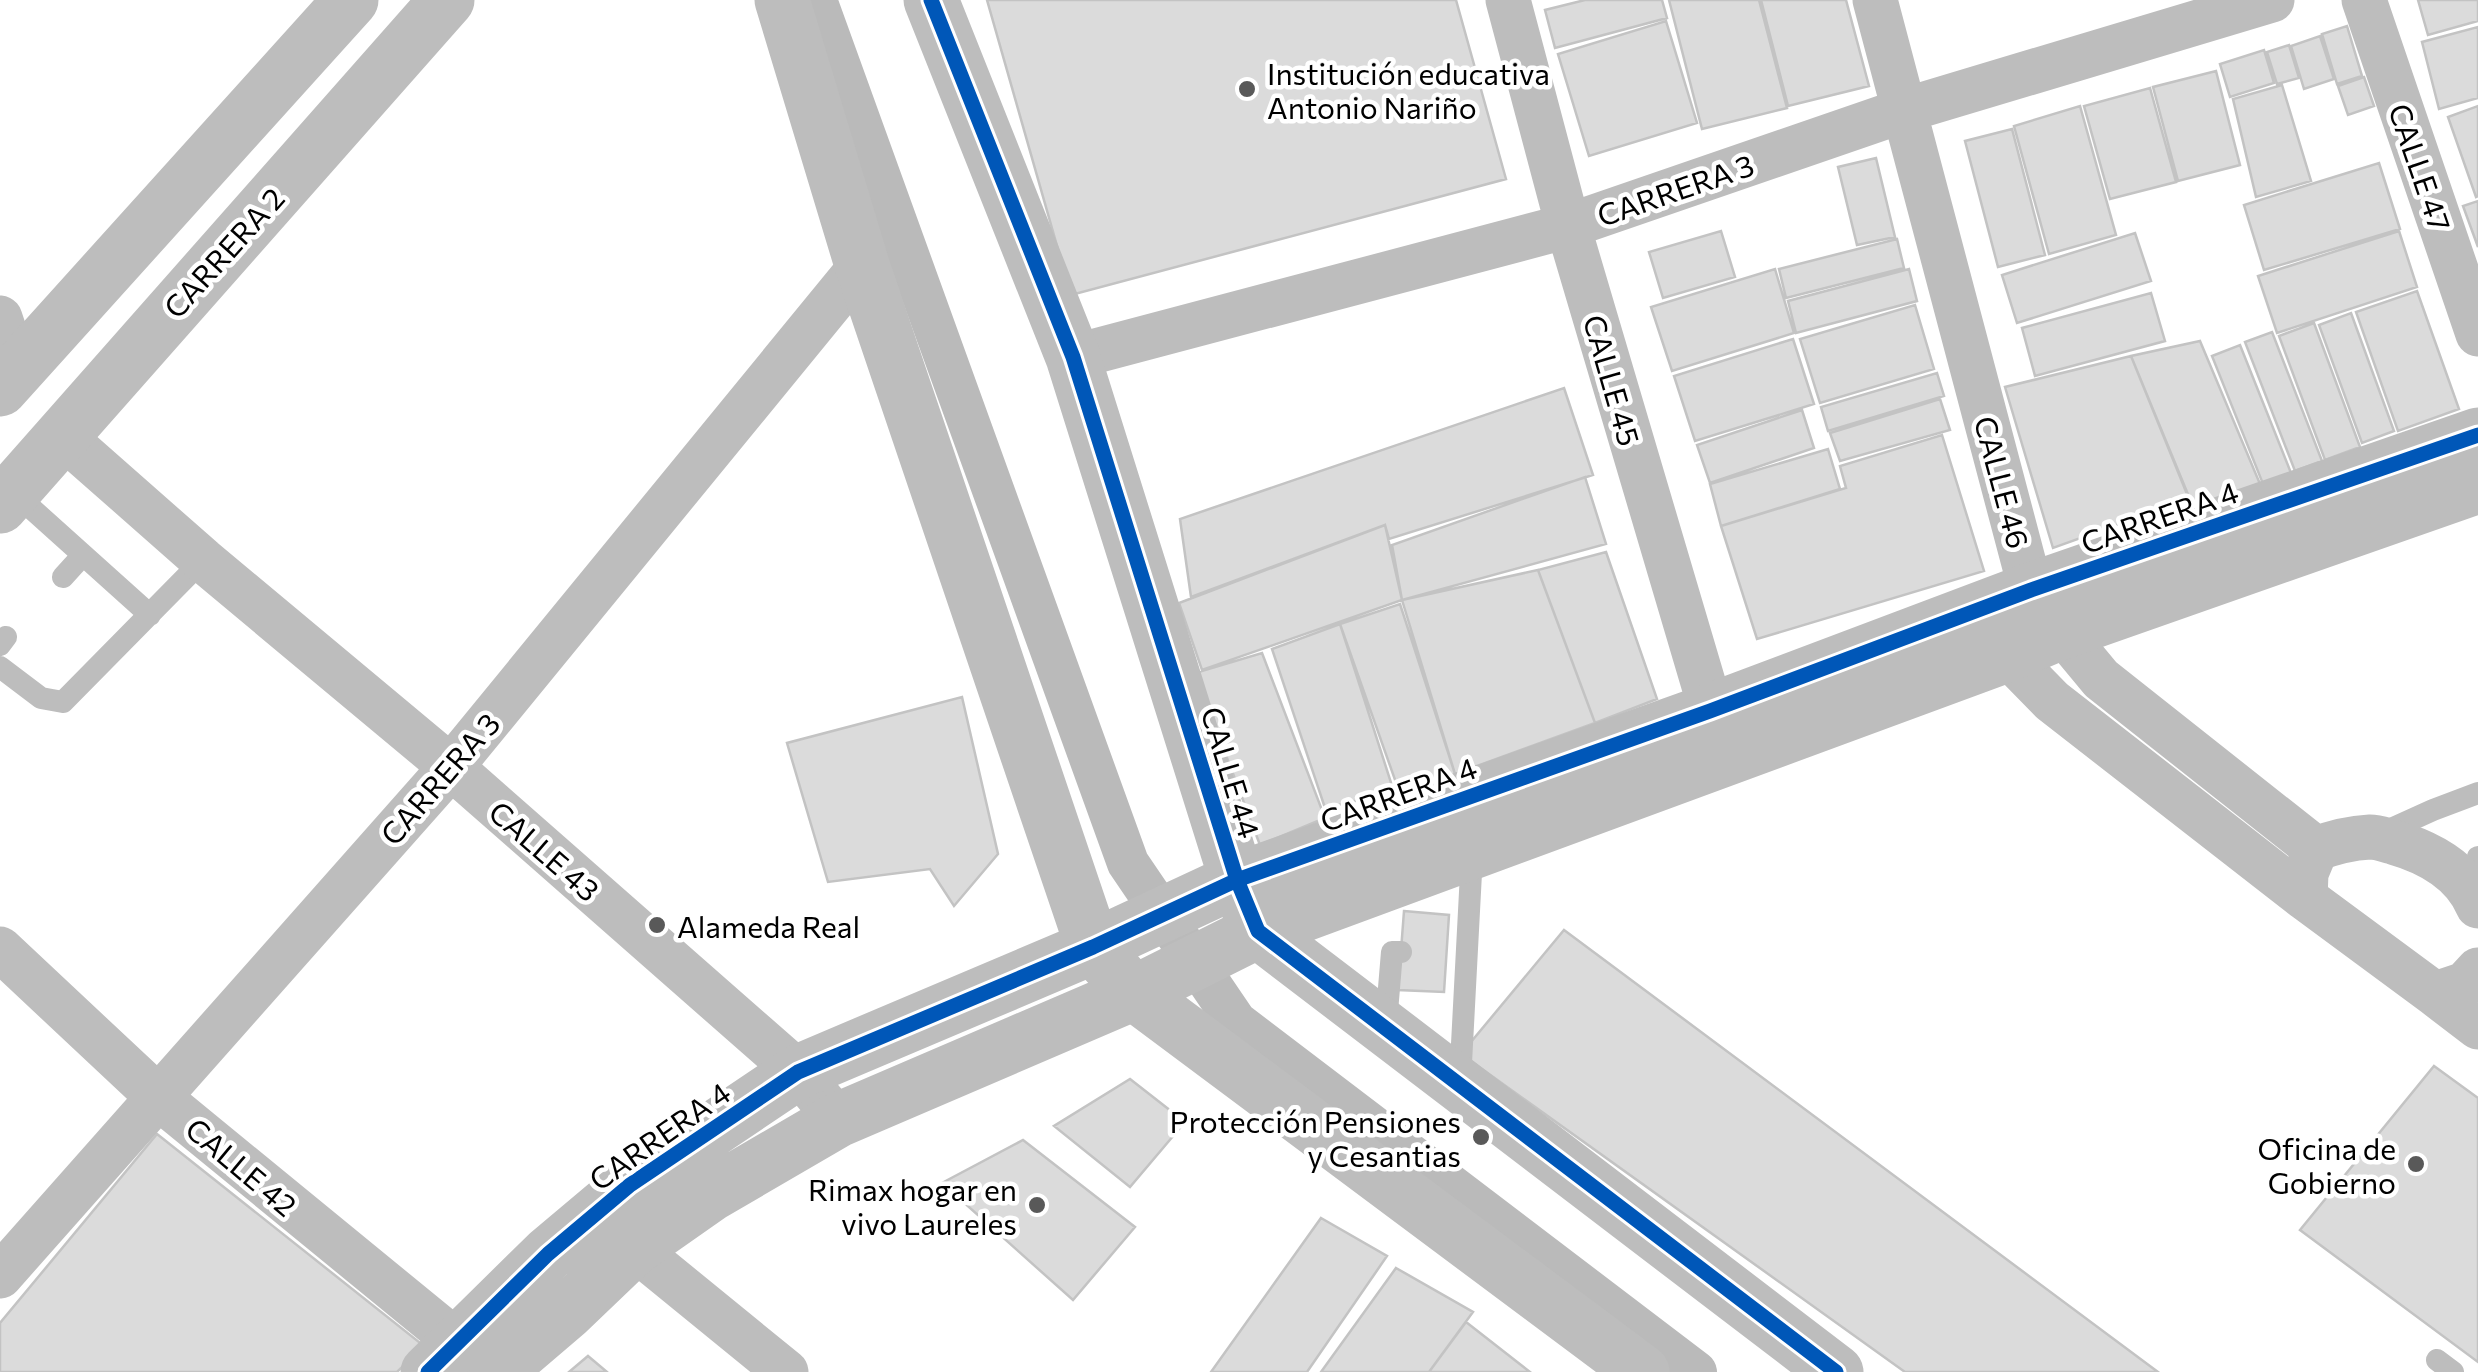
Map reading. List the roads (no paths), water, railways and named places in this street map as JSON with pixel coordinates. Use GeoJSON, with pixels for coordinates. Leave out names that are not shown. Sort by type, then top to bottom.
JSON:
{"type":"FeatureCollection","features":[{"type":"Feature","properties":{"kind":"street"},"geometry":{"type":"LineString","coordinates":[[8,379],[351,0]]}},
{"type":"Feature","properties":{"kind":"street","name":"CARRERA 2"},"geometry":{"type":"LineString","coordinates":[[6,498],[447,0]]}},
{"type":"Feature","properties":{"kind":"street"},"geometry":{"type":"LineString","coordinates":[[782,0],[862,265],[1106,941],[1152,984],[1642,1372]]}},
{"type":"Feature","properties":{"kind":"street","name":"CALLE 44"},"geometry":{"type":"LineString","coordinates":[[932,0],[1072,357],[1218,889],[1246,938]]}},
{"type":"Feature","properties":{"kind":"street","name":"CALLE 45"},"geometry":{"type":"LineString","coordinates":[[1508,0],[1568,226],[1718,734]]}},
{"type":"Feature","properties":{"kind":"street","name":"CALLE 46"},"geometry":{"type":"LineString","coordinates":[[1875,0],[2046,611],[2101,679],[2316,849]]}},
{"type":"Feature","properties":{"kind":"street","name":"CARRERA 3"},"geometry":{"type":"LineString","coordinates":[[1072,357],[1568,226],[1904,110],[2272,0]]}},
{"type":"Feature","properties":{"kind":"street","name":"CALLE 47"},"geometry":{"type":"LineString","coordinates":[[2364,0],[2478,334]]}},
{"type":"Feature","properties":{"kind":"street","name":"CARRERA 3"},"geometry":{"type":"LineString","coordinates":[[0,1276],[451,768],[862,265]]}},
{"type":"Feature","properties":{"kind":"street"},"geometry":{"type":"LineString","coordinates":[[0,318],[8,379]]}},
{"type":"Feature","properties":{"kind":"street","name":"CALLE 43"},"geometry":{"type":"LineString","coordinates":[[61,435],[451,768],[798,1072],[838,1120]]}},
{"type":"Feature","properties":{"kind":"street","name":"CARRERA 4"},"geometry":{"type":"LineString","coordinates":[[469,1364],[548,1254],[630,1185],[798,1072],[1218,889],[1718,734],[2046,611],[2478,435]]}},
{"type":"Feature","properties":{"kind":"street"},"geometry":{"type":"LineString","coordinates":[[469,1364],[567,1312],[634,1248],[711,1194],[838,1120],[1152,984],[1246,938],[1472,852],[1718,734],[2007,655],[2046,611],[2478,486]]}},
{"type":"Feature","properties":{"kind":"street"},"geometry":{"type":"LineString","coordinates":[[2007,655],[2052,702],[2478,1027]]}},
{"type":"Feature","properties":{"kind":"street"},"geometry":{"type":"LineString","coordinates":[[2305,898],[2306,874],[2316,849],[2340,840],[2374,837],[2419,850],[2477,887]]}},
{"type":"Feature","properties":{"kind":"street"},"geometry":{"type":"LineString","coordinates":[[1246,938],[1386,1029],[1836,1372]]}},
{"type":"Feature","properties":{"kind":"street","name":"CALLE 42"},"geometry":{"type":"LineString","coordinates":[[0,949],[158,1097],[469,1364]]}},
{"type":"Feature","properties":{"kind":"street"},"geometry":{"type":"LineString","coordinates":[[2435,994],[2464,984],[2478,970]]}},
{"type":"Feature","properties":{"kind":"street"},"geometry":{"type":"LineString","coordinates":[[634,1248],[786,1372]]}},
{"type":"Feature","properties":{"kind":"lane"},"geometry":{"type":"LineString","coordinates":[[6,498],[83,555],[150,615]]}},
{"type":"Feature","properties":{"kind":"lane"},"geometry":{"type":"LineString","coordinates":[[63,577],[83,555]]}},
{"type":"Feature","properties":{"kind":"lane"},"geometry":{"type":"LineString","coordinates":[[0,667],[41,698],[64,702],[204,560]]}},
{"type":"Feature","properties":{"kind":"lane"},"geometry":{"type":"LineString","coordinates":[[2374,837],[2478,793]]}},
{"type":"Feature","properties":{"kind":"lane"},"geometry":{"type":"LineString","coordinates":[[1460,1086],[1456,954],[1472,852]]}},
{"type":"Feature","properties":{"kind":"lane"},"geometry":{"type":"LineString","coordinates":[[1386,1029],[1392,952],[1401,952]]}},
{"type":"Feature","properties":{"kind":"waterway"},"geometry":{"type":"LineString","coordinates":[[816,0],[1128,863],[1236,1022],[1696,1372]]}},
{"type":"Feature","properties":{"kind":"place","name":"Institución educativa Antonio Nariño"},"geometry":{"type":"Point","coordinates":[1247,89]}},
{"type":"Feature","properties":{"kind":"place","name":"Alameda Real"},"geometry":{"type":"Point","coordinates":[657,925]}},
{"type":"Feature","properties":{"kind":"place","name":"Protección Pensiones y Cesantias"},"geometry":{"type":"Point","coordinates":[1481,1137]}},
{"type":"Feature","properties":{"kind":"place","name":"Oficina de Gobierno"},"geometry":{"type":"Point","coordinates":[2416,1164]}},
{"type":"Feature","properties":{"kind":"place","name":"Rimax hogar en vivo Laureles"},"geometry":{"type":"Point","coordinates":[1037,1205]}}]}
